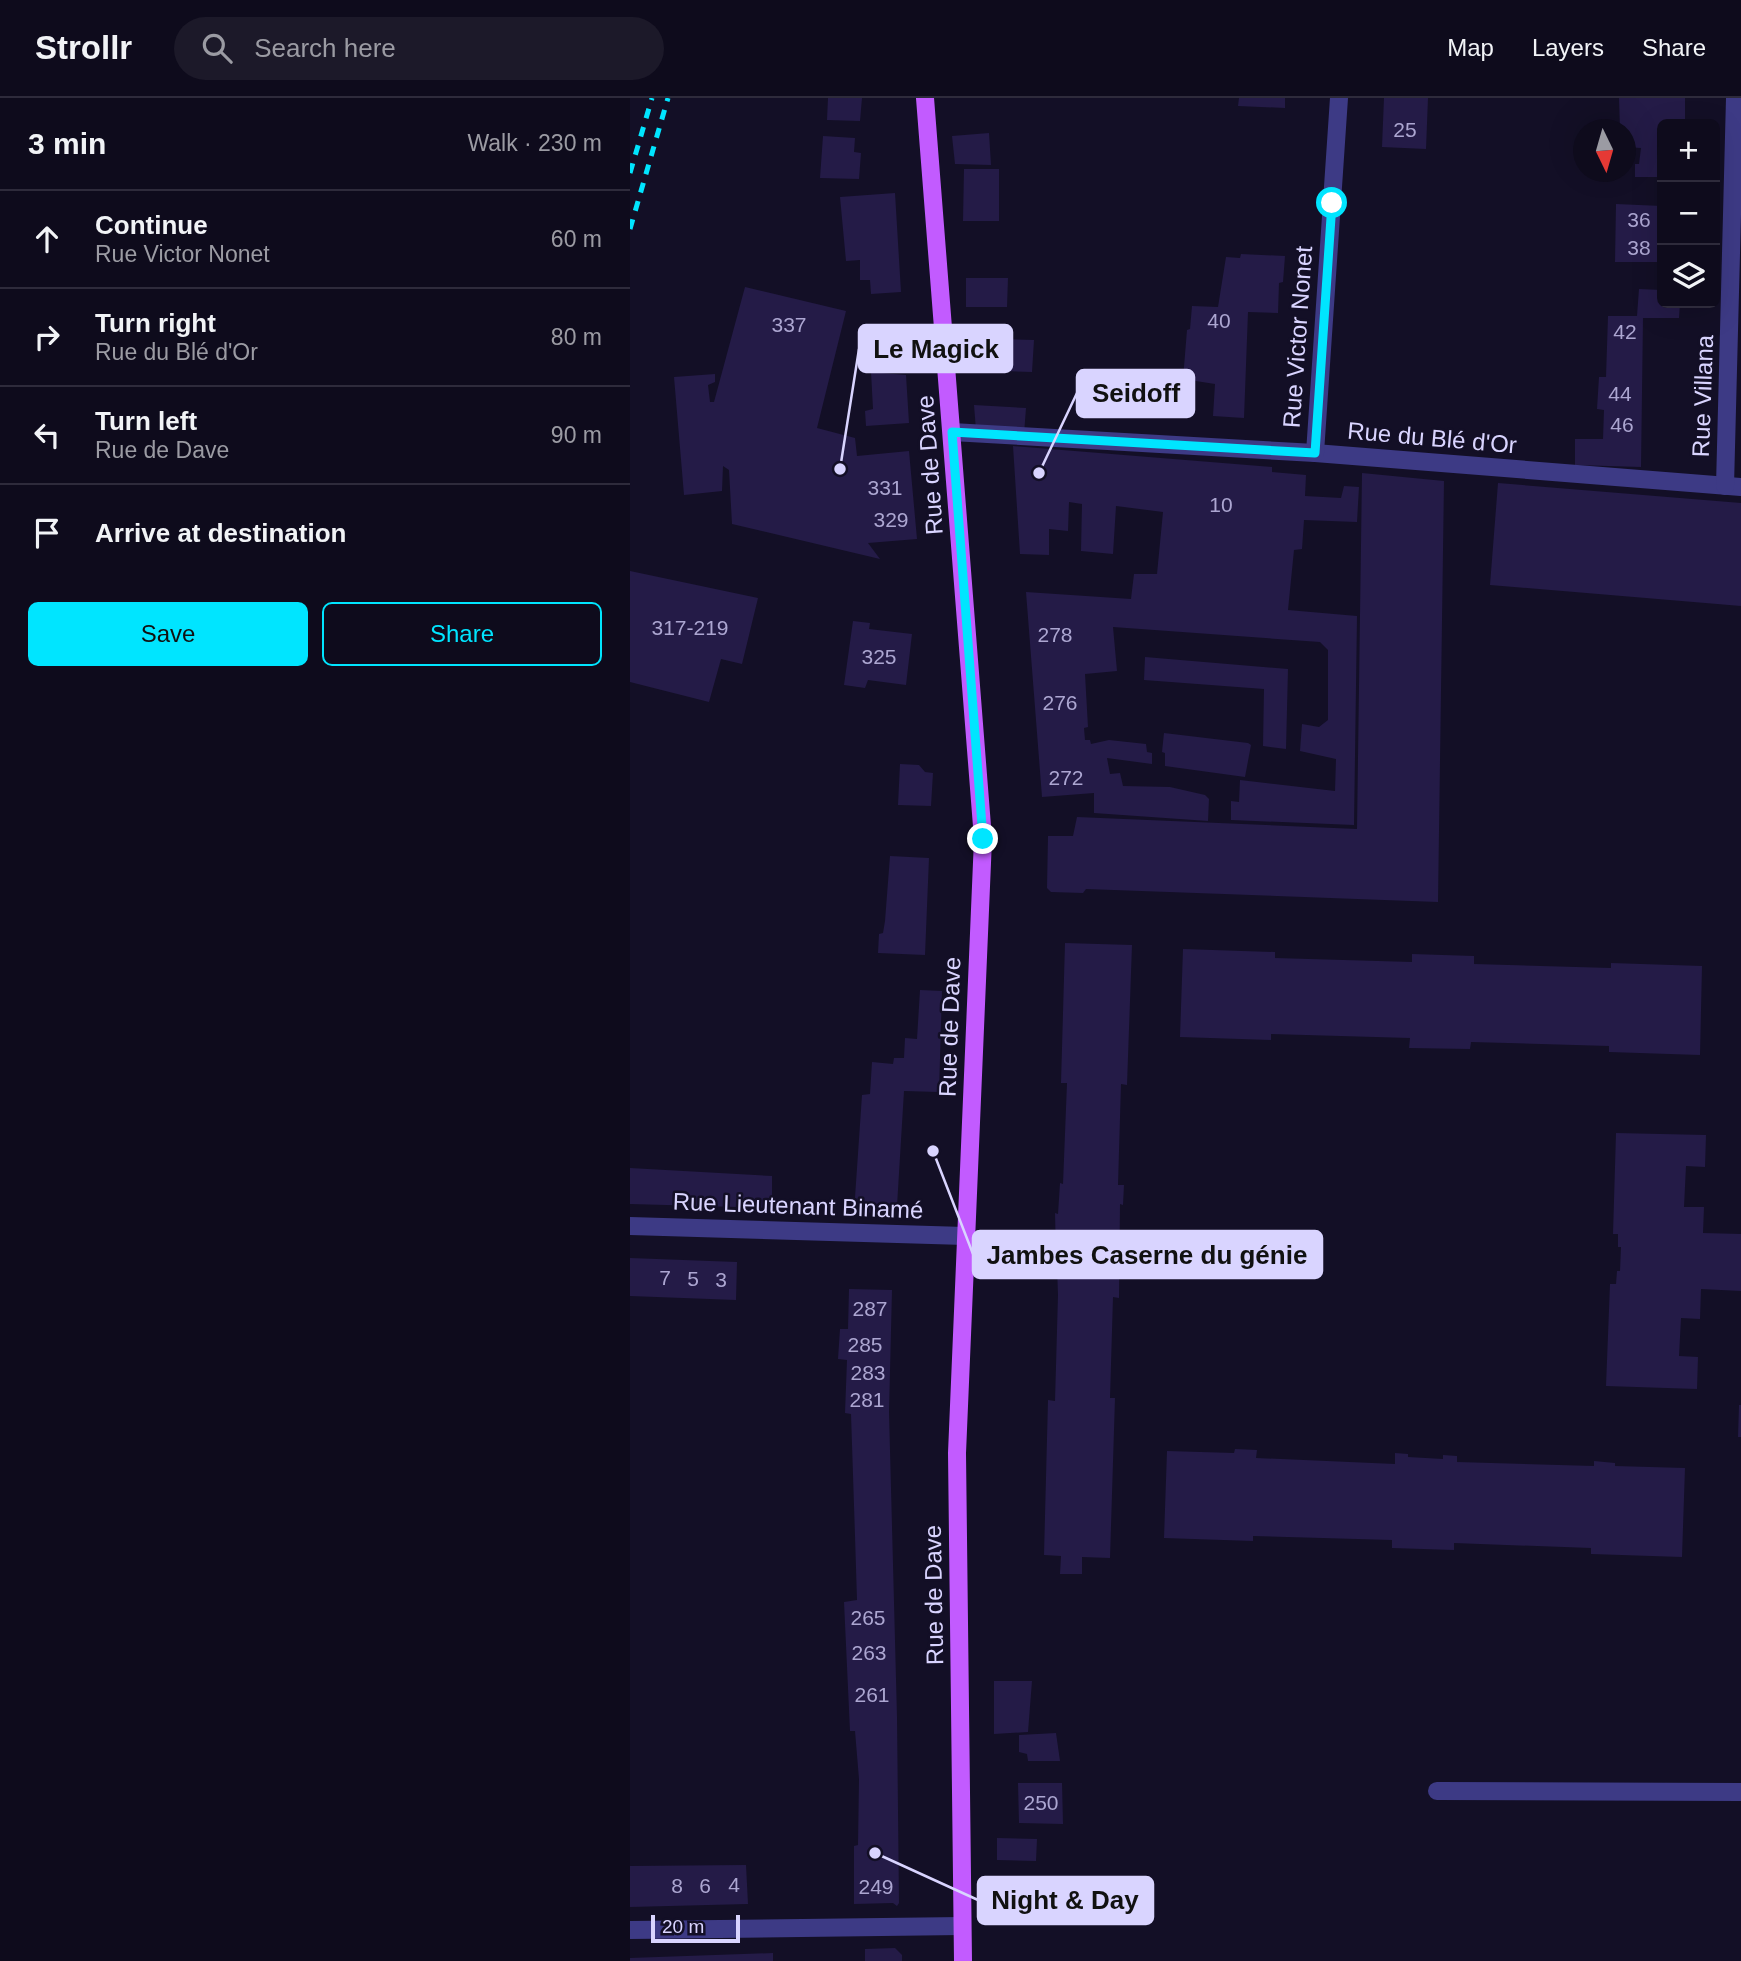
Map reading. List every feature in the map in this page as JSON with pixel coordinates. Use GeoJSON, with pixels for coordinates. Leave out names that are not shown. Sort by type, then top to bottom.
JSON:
{"type":"FeatureCollection","features":[{"type":"Feature","properties":{"kind":"main road","name":"Rue de Dave"},"geometry":{"type":"LineString","coordinates":[[925,98],[983,839],[957,1453],[963,1961]]}},
{"type":"Feature","properties":{"kind":"street","name":"Rue Victor Nonet"},"geometry":{"type":"LineString","coordinates":[[1315,453],[1339,98]]}},
{"type":"Feature","properties":{"kind":"street","name":"Rue Villana"},"geometry":{"type":"LineString","coordinates":[[1733,486],[1735,98]]}},
{"type":"Feature","properties":{"kind":"street","name":"Rue du Blé d'Or"},"geometry":{"type":"LineString","coordinates":[[952,432],[1315,453],[1733,486]]}},
{"type":"Feature","properties":{"kind":"street","name":"Rue Lieutenant Binamé"},"geometry":{"type":"LineString","coordinates":[[630,1226],[965,1236]]}},
{"type":"Feature","properties":{"kind":"street"},"geometry":{"type":"LineString","coordinates":[[1437,1791],[1741,1792]]}},
{"type":"Feature","properties":{"kind":"street"},"geometry":{"type":"LineString","coordinates":[[630,1930],[962,1926]]}},
{"type":"Feature","properties":{"kind":"building"},"geometry":{"type":"Polygon","coordinates":[[[828,98],[862,98],[860,121],[827,120],[828,98]]]}},
{"type":"Feature","properties":{"kind":"building"},"geometry":{"type":"Polygon","coordinates":[[[1239,98],[1285,98],[1285,108],[1238,106],[1239,98]]]}},
{"type":"Feature","properties":{"kind":"building"},"geometry":{"type":"Polygon","coordinates":[[[1384,98],[1428,98],[1426,149],[1382,147],[1384,98]]]}},
{"type":"Feature","properties":{"kind":"building"},"geometry":{"type":"Polygon","coordinates":[[[1619,98],[1685,98],[1685,119],[1657,119],[1657,177],[1636,177],[1636,164],[1639,164],[1641,148],[1636,148],[1636,119],[1620,119],[1619,98]]]}},
{"type":"Feature","properties":{"kind":"building"},"geometry":{"type":"Polygon","coordinates":[[[989,133],[991,165],[955,164],[952,136],[989,133]]]}},
{"type":"Feature","properties":{"kind":"building"},"geometry":{"type":"Polygon","coordinates":[[[823,136],[855,138],[854,152],[861,153],[859,179],[820,178],[823,136]]]}},
{"type":"Feature","properties":{"kind":"building"},"geometry":{"type":"Polygon","coordinates":[[[964,169],[999,169],[999,221],[963,221],[964,169]]]}},
{"type":"Feature","properties":{"kind":"building"},"geometry":{"type":"Polygon","coordinates":[[[895,193],[901,292],[871,294],[870,280],[860,280],[860,260],[846,261],[840,197],[895,193]]]}},
{"type":"Feature","properties":{"kind":"building"},"geometry":{"type":"Polygon","coordinates":[[[1616,204],[1657,206],[1657,262],[1615,262],[1616,204]]]}},
{"type":"Feature","properties":{"kind":"building"},"geometry":{"type":"Polygon","coordinates":[[[1241,254],[1285,256],[1283,282],[1279,283],[1278,313],[1248,312],[1244,418],[1213,416],[1215,384],[1183,379],[1187,330],[1190,329],[1192,306],[1218,307],[1226,257],[1240,258],[1241,254]]]}},
{"type":"Feature","properties":{"kind":"building"},"geometry":{"type":"Polygon","coordinates":[[[966,278],[1008,278],[1007,307],[966,307],[966,278]]]}},
{"type":"Feature","properties":{"kind":"building"},"geometry":{"type":"Polygon","coordinates":[[[745,287],[846,311],[817,428],[855,438],[857,456],[909,451],[917,539],[868,543],[880,559],[732,524],[729,470],[723,466],[722,491],[684,495],[674,377],[715,374],[715,382],[708,385],[710,402],[714,402],[745,287]]]}},
{"type":"Feature","properties":{"kind":"building"},"geometry":{"type":"Polygon","coordinates":[[[1639,289],[1657,290],[1657,308],[1680,308],[1679,318],[1643,318],[1641,467],[1575,465],[1575,439],[1603,439],[1604,410],[1597,409],[1599,377],[1606,377],[1608,316],[1637,316],[1639,289]]]}},
{"type":"Feature","properties":{"kind":"building"},"geometry":{"type":"Polygon","coordinates":[[[972,338],[1034,340],[1032,372],[971,370],[972,338]]]}},
{"type":"Feature","properties":{"kind":"building"},"geometry":{"type":"Polygon","coordinates":[[[871,372],[906,375],[909,423],[866,426],[865,411],[873,409],[871,372]]]}},
{"type":"Feature","properties":{"kind":"building"},"geometry":{"type":"Polygon","coordinates":[[[974,405],[1026,408],[1024,434],[976,430],[974,405]]]}},
{"type":"Feature","properties":{"kind":"building"},"geometry":{"type":"Polygon","coordinates":[[[1013,446],[1272,467],[1272,472],[1306,475],[1305,496],[1341,498],[1344,486],[1359,487],[1357,522],[1304,520],[1302,549],[1294,550],[1288,610],[1357,616],[1354,825],[1231,820],[1231,801],[1239,802],[1240,780],[1335,791],[1336,759],[1300,751],[1302,724],[1319,727],[1328,720],[1328,650],[1320,642],[1113,627],[1117,671],[1085,674],[1088,727],[1084,728],[1085,740],[1090,740],[1091,744],[1109,740],[1146,744],[1147,752],[1152,753],[1152,764],[1107,758],[1110,774],[1120,773],[1123,786],[1170,787],[1205,795],[1209,799],[1208,821],[1094,813],[1094,793],[1042,797],[1026,592],[1131,599],[1134,574],[1157,574],[1163,512],[1116,506],[1113,554],[1081,551],[1082,504],[1069,502],[1068,531],[1049,529],[1049,555],[1020,554],[1013,446]]]}},
{"type":"Feature","properties":{"kind":"building"},"geometry":{"type":"Polygon","coordinates":[[[1362,473],[1444,481],[1438,902],[1086,889],[1083,893],[1051,892],[1047,888],[1048,836],[1073,836],[1077,817],[1357,829],[1362,473]]]}},
{"type":"Feature","properties":{"kind":"building"},"geometry":{"type":"Polygon","coordinates":[[[1498,483],[1741,503],[1741,606],[1490,585],[1498,483]]]}},
{"type":"Feature","properties":{"kind":"building"},"geometry":{"type":"Polygon","coordinates":[[[630,571],[758,598],[742,664],[721,659],[709,702],[630,682],[630,571]]]}},
{"type":"Feature","properties":{"kind":"building"},"geometry":{"type":"Polygon","coordinates":[[[853,621],[870,623],[869,629],[912,634],[906,685],[868,680],[865,688],[844,685],[853,621]]]}},
{"type":"Feature","properties":{"kind":"building"},"geometry":{"type":"Polygon","coordinates":[[[1145,657],[1288,669],[1286,749],[1263,746],[1264,689],[1144,680],[1145,657]]]}},
{"type":"Feature","properties":{"kind":"building"},"geometry":{"type":"Polygon","coordinates":[[[1164,733],[1248,743],[1251,745],[1245,777],[1165,766],[1165,753],[1162,752],[1164,733]]]}},
{"type":"Feature","properties":{"kind":"building"},"geometry":{"type":"Polygon","coordinates":[[[900,764],[919,765],[925,772],[933,773],[931,806],[898,805],[900,764]]]}},
{"type":"Feature","properties":{"kind":"building"},"geometry":{"type":"Polygon","coordinates":[[[890,856],[929,858],[925,955],[878,953],[879,934],[883,933],[885,921],[890,856]]]}},
{"type":"Feature","properties":{"kind":"building"},"geometry":{"type":"Polygon","coordinates":[[[1065,943],[1132,945],[1127,1085],[1121,1084],[1118,1185],[1124,1185],[1123,1205],[1120,1204],[1119,1298],[1113,1297],[1110,1398],[1115,1398],[1110,1558],[1082,1557],[1082,1574],[1060,1574],[1061,1556],[1044,1555],[1048,1400],[1055,1401],[1058,1295],[1057,1266],[1053,1266],[1056,1255],[1055,1213],[1058,1214],[1060,1183],[1063,1184],[1067,1083],[1061,1083],[1065,943]]]}},
{"type":"Feature","properties":{"kind":"building"},"geometry":{"type":"Polygon","coordinates":[[[1183,949],[1275,952],[1275,958],[1412,962],[1412,954],[1474,956],[1474,964],[1611,968],[1611,963],[1702,966],[1700,1055],[1609,1052],[1609,1046],[1471,1042],[1470,1049],[1409,1048],[1410,1038],[1271,1034],[1271,1040],[1180,1037],[1183,949]]]}},
{"type":"Feature","properties":{"kind":"building"},"geometry":{"type":"Polygon","coordinates":[[[920,990],[942,991],[939,1092],[904,1091],[897,1206],[889,1213],[854,1212],[862,1095],[870,1094],[872,1062],[893,1064],[894,1058],[904,1058],[905,1038],[917,1039],[920,990]]]}},
{"type":"Feature","properties":{"kind":"building"},"geometry":{"type":"Polygon","coordinates":[[[1616,1133],[1706,1135],[1705,1167],[1686,1166],[1684,1207],[1704,1207],[1703,1233],[1741,1234],[1741,1291],[1701,1289],[1700,1319],[1681,1318],[1679,1356],[1698,1357],[1697,1389],[1606,1386],[1610,1284],[1616,1284],[1617,1271],[1620,1271],[1621,1247],[1618,1247],[1618,1234],[1613,1234],[1616,1133]]]}},
{"type":"Feature","properties":{"kind":"building"},"geometry":{"type":"Polygon","coordinates":[[[630,1168],[772,1176],[772,1208],[630,1204],[630,1168]]]}},
{"type":"Feature","properties":{"kind":"building"},"geometry":{"type":"Polygon","coordinates":[[[630,1258],[737,1262],[736,1300],[630,1296],[630,1258]]]}},
{"type":"Feature","properties":{"kind":"building"},"geometry":{"type":"Polygon","coordinates":[[[849,1289],[892,1290],[889,1412],[897,1717],[897,1906],[893,1903],[854,1904],[854,1846],[858,1845],[859,1779],[855,1731],[850,1731],[844,1602],[857,1600],[851,1414],[845,1413],[847,1360],[838,1359],[840,1329],[848,1329],[849,1289]]]}},
{"type":"Feature","properties":{"kind":"building"},"geometry":{"type":"Polygon","coordinates":[[[1741,1405],[1741,1437],[1738,1437],[1741,1405]]]}},
{"type":"Feature","properties":{"kind":"building"},"geometry":{"type":"Polygon","coordinates":[[[1235,1449],[1257,1450],[1256,1458],[1395,1464],[1395,1453],[1408,1454],[1408,1457],[1443,1459],[1443,1455],[1457,1456],[1457,1462],[1594,1466],[1594,1461],[1615,1463],[1615,1466],[1685,1468],[1682,1557],[1591,1554],[1591,1548],[1454,1543],[1454,1550],[1392,1548],[1392,1540],[1253,1536],[1253,1541],[1164,1538],[1167,1451],[1234,1453],[1235,1449]]]}},
{"type":"Feature","properties":{"kind":"building"},"geometry":{"type":"Polygon","coordinates":[[[994,1681],[1032,1681],[1028,1732],[994,1734],[994,1681]]]}},
{"type":"Feature","properties":{"kind":"building"},"geometry":{"type":"Polygon","coordinates":[[[1056,1733],[1060,1761],[1028,1761],[1027,1754],[1019,1752],[1019,1735],[1056,1733]]]}},
{"type":"Feature","properties":{"kind":"building"},"geometry":{"type":"Polygon","coordinates":[[[1018,1783],[1062,1783],[1063,1824],[1019,1823],[1018,1783]]]}},
{"type":"Feature","properties":{"kind":"building"},"geometry":{"type":"Polygon","coordinates":[[[997,1838],[1037,1839],[1036,1861],[997,1860],[997,1838]]]}},
{"type":"Feature","properties":{"kind":"building"},"geometry":{"type":"Polygon","coordinates":[[[746,1865],[748,1904],[630,1907],[630,1866],[746,1865]]]}},
{"type":"Feature","properties":{"kind":"building"},"geometry":{"type":"Polygon","coordinates":[[[895,1948],[902,1955],[902,1961],[865,1961],[865,1949],[895,1948]]]}},
{"type":"Feature","properties":{"kind":"building"},"geometry":{"type":"Polygon","coordinates":[[[773,1953],[773,1961],[630,1961],[630,1958],[773,1953]]]}},
{"type":"Feature","properties":{"kind":"railway"},"geometry":{"type":"LineString","coordinates":[[630,173],[652,98]]}},
{"type":"Feature","properties":{"kind":"railway"},"geometry":{"type":"LineString","coordinates":[[630,229],[668,98]]}},
{"type":"Feature","properties":{"kind":"place","name":"Le Magick"},"geometry":{"type":"Point","coordinates":[840,469]}},
{"type":"Feature","properties":{"kind":"place","name":"Seidoff"},"geometry":{"type":"Point","coordinates":[1039,473]}},
{"type":"Feature","properties":{"kind":"place","name":"Jambes Caserne du génie"},"geometry":{"type":"Point","coordinates":[933,1151]}},
{"type":"Feature","properties":{"kind":"place","name":"Night & Day"},"geometry":{"type":"Point","coordinates":[875,1853]}},
{"type":"Feature","properties":{"kind":"route"},"geometry":{"type":"LineString","coordinates":[[983,839],[952,432],[1315,453],[1332,203]]}}]}
